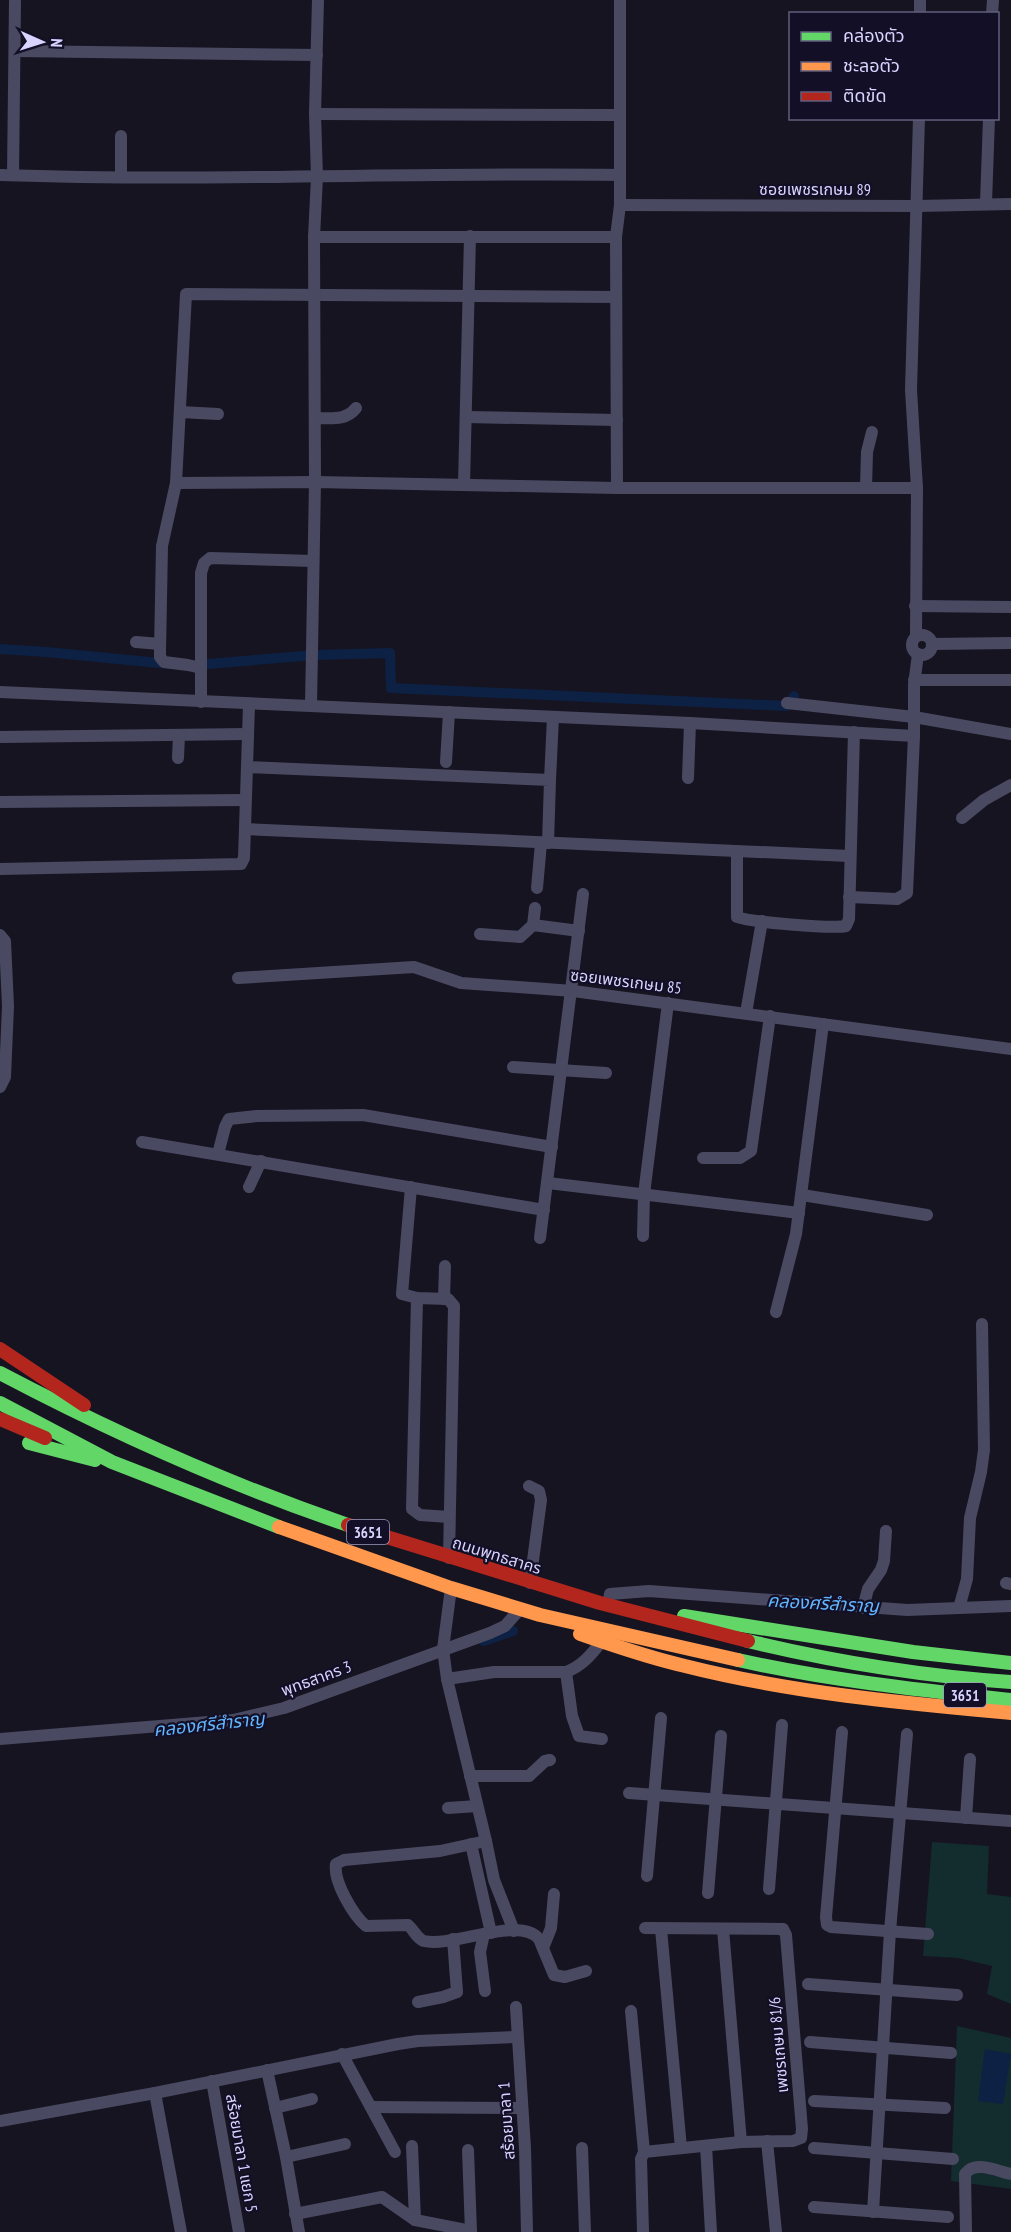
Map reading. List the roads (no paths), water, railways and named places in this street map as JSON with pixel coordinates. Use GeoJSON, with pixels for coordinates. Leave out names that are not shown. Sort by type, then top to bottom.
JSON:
{"type":"FeatureCollection","features":[{"type":"Feature","properties":{"kind":"main road"},"geometry":{"type":"LineString","coordinates":[[0,1349],[127,1435]]}},
{"type":"Feature","properties":{"kind":"main road"},"geometry":{"type":"LineString","coordinates":[[0,1363],[127,1435]]}},
{"type":"Feature","properties":{"kind":"main road","name":"ถนนพุทธสาคร"},"geometry":{"type":"LineString","coordinates":[[0,1373],[127,1435],[263,1494],[333,1520],[530,1583],[612,1602],[720,1635],[922,1674],[1011,1682]]}},
{"type":"Feature","properties":{"kind":"main road","name":"3651"},"geometry":{"type":"LineString","coordinates":[[0,1403],[112,1462],[288,1532],[451,1588],[540,1615],[782,1670],[919,1690],[1011,1700]]}},
{"type":"Feature","properties":{"kind":"main road"},"geometry":{"type":"LineString","coordinates":[[0,1419],[65,1446],[112,1462]]}},
{"type":"Feature","properties":{"kind":"main road"},"geometry":{"type":"LineString","coordinates":[[0,1432],[55,1451],[112,1462]]}},
{"type":"Feature","properties":{"kind":"main road"},"geometry":{"type":"LineString","coordinates":[[612,1602],[914,1652],[1011,1663]]}},
{"type":"Feature","properties":{"kind":"main road"},"geometry":{"type":"LineString","coordinates":[[540,1615],[601,1642],[663,1660],[751,1680],[830,1694],[915,1705],[1011,1713]]}},
{"type":"Feature","properties":{"kind":"street"},"geometry":{"type":"LineString","coordinates":[[13,175],[15,0]]}},
{"type":"Feature","properties":{"kind":"street"},"geometry":{"type":"LineString","coordinates":[[310,706],[315,482],[314,237],[317,177],[315,114],[318,0]]}},
{"type":"Feature","properties":{"kind":"street"},"geometry":{"type":"LineString","coordinates":[[617,488],[616,237],[620,205],[620,0]]}},
{"type":"Feature","properties":{"kind":"street"},"geometry":{"type":"LineString","coordinates":[[15,51],[317,55]]}},
{"type":"Feature","properties":{"kind":"street"},"geometry":{"type":"LineString","coordinates":[[315,114],[620,115]]}},
{"type":"Feature","properties":{"kind":"street"},"geometry":{"type":"LineString","coordinates":[[849,897],[897,899],[907,893],[914,736],[914,680],[918,654],[912,646],[916,636],[917,488],[911,390],[918,206],[918,120]]}},
{"type":"Feature","properties":{"kind":"street"},"geometry":{"type":"LineString","coordinates":[[986,203],[989,120]]}},
{"type":"Feature","properties":{"kind":"street"},"geometry":{"type":"LineString","coordinates":[[121,177],[122,136]]}},
{"type":"Feature","properties":{"kind":"street"},"geometry":{"type":"LineString","coordinates":[[0,175],[317,177],[517,173],[620,175]]}},
{"type":"Feature","properties":{"kind":"street","name":"ซอยเพชรเกษม 89"},"geometry":{"type":"LineString","coordinates":[[620,205],[1011,204]]}},
{"type":"Feature","properties":{"kind":"street"},"geometry":{"type":"LineString","coordinates":[[464,485],[470,236]]}},
{"type":"Feature","properties":{"kind":"street"},"geometry":{"type":"LineString","coordinates":[[314,237],[616,237]]}},
{"type":"Feature","properties":{"kind":"street"},"geometry":{"type":"LineString","coordinates":[[201,668],[188,664],[164,663],[160,657],[162,546],[176,483],[186,294],[616,297]]}},
{"type":"Feature","properties":{"kind":"street"},"geometry":{"type":"LineString","coordinates":[[315,418],[345,417],[356,408]]}},
{"type":"Feature","properties":{"kind":"street"},"geometry":{"type":"LineString","coordinates":[[180,412],[218,414]]}},
{"type":"Feature","properties":{"kind":"street"},"geometry":{"type":"LineString","coordinates":[[466,417],[617,420]]}},
{"type":"Feature","properties":{"kind":"street"},"geometry":{"type":"LineString","coordinates":[[866,488],[867,452],[872,432]]}},
{"type":"Feature","properties":{"kind":"street"},"geometry":{"type":"LineString","coordinates":[[176,483],[315,482],[617,488],[917,488]]}},
{"type":"Feature","properties":{"kind":"street"},"geometry":{"type":"LineString","coordinates":[[201,702],[201,573],[204,563],[210,558],[314,561]]}},
{"type":"Feature","properties":{"kind":"street"},"geometry":{"type":"LineString","coordinates":[[915,606],[1011,607]]}},
{"type":"Feature","properties":{"kind":"street"},"geometry":{"type":"LineString","coordinates":[[916,636],[927,636],[932,644]]}},
{"type":"Feature","properties":{"kind":"street"},"geometry":{"type":"LineString","coordinates":[[136,642],[160,644]]}},
{"type":"Feature","properties":{"kind":"street"},"geometry":{"type":"LineString","coordinates":[[932,644],[1011,643]]}},
{"type":"Feature","properties":{"kind":"street"},"geometry":{"type":"LineString","coordinates":[[918,654],[928,653],[932,644]]}},
{"type":"Feature","properties":{"kind":"street"},"geometry":{"type":"LineString","coordinates":[[914,680],[1011,680]]}},
{"type":"Feature","properties":{"kind":"street"},"geometry":{"type":"LineString","coordinates":[[0,692],[249,705],[690,723],[914,736]]}},
{"type":"Feature","properties":{"kind":"street"},"geometry":{"type":"LineString","coordinates":[[787,703],[914,717],[1011,734]]}},
{"type":"Feature","properties":{"kind":"street"},"geometry":{"type":"LineString","coordinates":[[0,869],[237,866],[244,861],[249,705]]}},
{"type":"Feature","properties":{"kind":"street"},"geometry":{"type":"LineString","coordinates":[[446,762],[449,712]]}},
{"type":"Feature","properties":{"kind":"street"},"geometry":{"type":"LineString","coordinates":[[537,888],[545,843],[553,717]]}},
{"type":"Feature","properties":{"kind":"street"},"geometry":{"type":"LineString","coordinates":[[688,778],[690,723]]}},
{"type":"Feature","properties":{"kind":"street"},"geometry":{"type":"LineString","coordinates":[[737,852],[736,914],[741,918],[832,927],[846,926],[849,919],[854,732]]}},
{"type":"Feature","properties":{"kind":"street"},"geometry":{"type":"LineString","coordinates":[[0,737],[248,734]]}},
{"type":"Feature","properties":{"kind":"street"},"geometry":{"type":"LineString","coordinates":[[178,758],[179,735]]}},
{"type":"Feature","properties":{"kind":"street"},"geometry":{"type":"LineString","coordinates":[[247,766],[550,780]]}},
{"type":"Feature","properties":{"kind":"street"},"geometry":{"type":"LineString","coordinates":[[962,818],[984,800],[1011,786]]}},
{"type":"Feature","properties":{"kind":"street"},"geometry":{"type":"LineString","coordinates":[[0,802],[245,800]]}},
{"type":"Feature","properties":{"kind":"street"},"geometry":{"type":"LineString","coordinates":[[245,829],[849,856]]}},
{"type":"Feature","properties":{"kind":"street"},"geometry":{"type":"LineString","coordinates":[[540,1238],[573,991],[583,894]]}},
{"type":"Feature","properties":{"kind":"street"},"geometry":{"type":"LineString","coordinates":[[480,934],[520,937],[533,925],[535,908]]}},
{"type":"Feature","properties":{"kind":"street"},"geometry":{"type":"LineString","coordinates":[[746,1013],[762,921]]}},
{"type":"Feature","properties":{"kind":"street"},"geometry":{"type":"LineString","coordinates":[[533,925],[579,931]]}},
{"type":"Feature","properties":{"kind":"street"},"geometry":{"type":"LineString","coordinates":[[0,935],[5,941],[5,1077],[0,1087]]}},
{"type":"Feature","properties":{"kind":"street","name":"ซอยเพชรเกษม 85"},"geometry":{"type":"LineString","coordinates":[[238,978],[414,967],[462,982],[573,991],[1011,1049]]}},
{"type":"Feature","properties":{"kind":"street"},"geometry":{"type":"LineString","coordinates":[[643,1236],[644,1194],[668,1003]]}},
{"type":"Feature","properties":{"kind":"street"},"geometry":{"type":"LineString","coordinates":[[703,1158],[740,1158],[751,1151],[770,1016]]}},
{"type":"Feature","properties":{"kind":"street"},"geometry":{"type":"LineString","coordinates":[[776,1312],[796,1233],[823,1024]]}},
{"type":"Feature","properties":{"kind":"street"},"geometry":{"type":"LineString","coordinates":[[513,1067],[606,1073]]}},
{"type":"Feature","properties":{"kind":"street"},"geometry":{"type":"LineString","coordinates":[[218,1154],[229,1119],[257,1116],[363,1115],[552,1147]]}},
{"type":"Feature","properties":{"kind":"street"},"geometry":{"type":"LineString","coordinates":[[142,1142],[543,1210]]}},
{"type":"Feature","properties":{"kind":"street"},"geometry":{"type":"LineString","coordinates":[[249,1187],[261,1161]]}},
{"type":"Feature","properties":{"kind":"street"},"geometry":{"type":"LineString","coordinates":[[548,1183],[799,1213]]}},
{"type":"Feature","properties":{"kind":"street"},"geometry":{"type":"LineString","coordinates":[[411,1187],[401,1291],[404,1296],[451,1300],[454,1306],[449,1558]]}},
{"type":"Feature","properties":{"kind":"street"},"geometry":{"type":"LineString","coordinates":[[802,1195],[927,1215]]}},
{"type":"Feature","properties":{"kind":"street"},"geometry":{"type":"LineString","coordinates":[[444,1299],[445,1266]]}},
{"type":"Feature","properties":{"kind":"street"},"geometry":{"type":"LineString","coordinates":[[417,1298],[411,1509],[420,1515],[449,1517]]}},
{"type":"Feature","properties":{"kind":"street"},"geometry":{"type":"LineString","coordinates":[[959,1608],[967,1579],[970,1518],[984,1450],[982,1324]]}},
{"type":"Feature","properties":{"kind":"street"},"geometry":{"type":"LineString","coordinates":[[529,1485],[539,1491],[541,1500],[530,1583]]}},
{"type":"Feature","properties":{"kind":"street"},"geometry":{"type":"LineString","coordinates":[[863,1608],[868,1589],[881,1570],[884,1561],[886,1531]]}},
{"type":"Feature","properties":{"kind":"street"},"geometry":{"type":"LineString","coordinates":[[451,1588],[444,1649],[447,1674],[490,1867],[514,1931]]}},
{"type":"Feature","properties":{"kind":"street"},"geometry":{"type":"LineString","coordinates":[[612,1602],[649,1591],[907,1610],[1011,1606]]}},
{"type":"Feature","properties":{"kind":"street","name":"พุทธสาคร 3"},"geometry":{"type":"LineString","coordinates":[[0,1739],[191,1724],[249,1717],[284,1708],[490,1634],[505,1626],[520,1609]]}},
{"type":"Feature","properties":{"kind":"street"},"geometry":{"type":"LineString","coordinates":[[447,1674],[566,1672],[588,1659],[601,1642]]}},
{"type":"Feature","properties":{"kind":"street"},"geometry":{"type":"LineString","coordinates":[[566,1672],[572,1716],[579,1736],[602,1739]]}},
{"type":"Feature","properties":{"kind":"street"},"geometry":{"type":"LineString","coordinates":[[647,1876],[661,1718]]}},
{"type":"Feature","properties":{"kind":"street"},"geometry":{"type":"LineString","coordinates":[[769,1889],[782,1725]]}},
{"type":"Feature","properties":{"kind":"street"},"geometry":{"type":"LineString","coordinates":[[842,1732],[826,1922],[831,1927],[928,1934]]}},
{"type":"Feature","properties":{"kind":"street"},"geometry":{"type":"LineString","coordinates":[[873,2212],[890,1931],[907,1734]]}},
{"type":"Feature","properties":{"kind":"street"},"geometry":{"type":"LineString","coordinates":[[708,1893],[721,1736]]}},
{"type":"Feature","properties":{"kind":"street"},"geometry":{"type":"LineString","coordinates":[[966,1818],[970,1759]]}},
{"type":"Feature","properties":{"kind":"street"},"geometry":{"type":"LineString","coordinates":[[470,1776],[529,1776],[545,1761],[550,1760]]}},
{"type":"Feature","properties":{"kind":"street"},"geometry":{"type":"LineString","coordinates":[[629,1793],[1011,1821]]}},
{"type":"Feature","properties":{"kind":"street"},"geometry":{"type":"LineString","coordinates":[[448,1808],[477,1806]]}},
{"type":"Feature","properties":{"kind":"street"},"geometry":{"type":"LineString","coordinates":[[486,1841],[440,1851],[344,1860],[336,1864],[335,1873],[352,1910],[366,1926],[404,1925],[411,1928],[423,1941],[514,1931],[535,1935],[554,1975],[565,1977],[586,1971]]}},
{"type":"Feature","properties":{"kind":"street"},"geometry":{"type":"LineString","coordinates":[[471,1844],[486,1906],[487,1934],[480,1952],[485,1991]]}},
{"type":"Feature","properties":{"kind":"street"},"geometry":{"type":"LineString","coordinates":[[486,1906],[500,1894]]}},
{"type":"Feature","properties":{"kind":"street"},"geometry":{"type":"LineString","coordinates":[[543,1948],[551,1928],[554,1894]]}},
{"type":"Feature","properties":{"kind":"street","name":"เพชรเกษม 81/6"},"geometry":{"type":"LineString","coordinates":[[644,2152],[741,2142],[793,2141],[801,2138],[802,2129],[786,1935],[783,1929],[645,1928]]}},
{"type":"Feature","properties":{"kind":"street"},"geometry":{"type":"LineString","coordinates":[[662,1929],[681,2148]]}},
{"type":"Feature","properties":{"kind":"street"},"geometry":{"type":"LineString","coordinates":[[723,1929],[741,2142]]}},
{"type":"Feature","properties":{"kind":"street"},"geometry":{"type":"LineString","coordinates":[[418,2002],[457,1992],[453,1939]]}},
{"type":"Feature","properties":{"kind":"street"},"geometry":{"type":"LineString","coordinates":[[808,1984],[957,1995]]}},
{"type":"Feature","properties":{"kind":"street","name":"สร้อยมาลา 1"},"geometry":{"type":"LineString","coordinates":[[516,2007],[525,2148],[527,2232]]}},
{"type":"Feature","properties":{"kind":"street"},"geometry":{"type":"LineString","coordinates":[[631,2011],[644,2152],[641,2159],[643,2232]]}},
{"type":"Feature","properties":{"kind":"street"},"geometry":{"type":"LineString","coordinates":[[0,2121],[418,2041],[517,2037]]}},
{"type":"Feature","properties":{"kind":"street"},"geometry":{"type":"LineString","coordinates":[[810,2042],[951,2053]]}},
{"type":"Feature","properties":{"kind":"street"},"geometry":{"type":"LineString","coordinates":[[342,2054],[395,2152]]}},
{"type":"Feature","properties":{"kind":"street"},"geometry":{"type":"LineString","coordinates":[[267,2070],[286,2157],[298,2232]]}},
{"type":"Feature","properties":{"kind":"street","name":"สร้อยมาลา 1 แยก 5"},"geometry":{"type":"LineString","coordinates":[[212,2080],[239,2232]]}},
{"type":"Feature","properties":{"kind":"street"},"geometry":{"type":"LineString","coordinates":[[155,2093],[181,2232]]}},
{"type":"Feature","properties":{"kind":"street"},"geometry":{"type":"LineString","coordinates":[[275,2108],[312,2099]]}},
{"type":"Feature","properties":{"kind":"street"},"geometry":{"type":"LineString","coordinates":[[814,2101],[945,2108]]}},
{"type":"Feature","properties":{"kind":"street"},"geometry":{"type":"LineString","coordinates":[[371,2107],[521,2108]]}},
{"type":"Feature","properties":{"kind":"street"},"geometry":{"type":"LineString","coordinates":[[767,2141],[776,2232]]}},
{"type":"Feature","properties":{"kind":"street"},"geometry":{"type":"LineString","coordinates":[[286,2157],[345,2144]]}},
{"type":"Feature","properties":{"kind":"street"},"geometry":{"type":"LineString","coordinates":[[412,2146],[415,2220]]}},
{"type":"Feature","properties":{"kind":"street"},"geometry":{"type":"LineString","coordinates":[[706,2146],[711,2232]]}},
{"type":"Feature","properties":{"kind":"street"},"geometry":{"type":"LineString","coordinates":[[582,2148],[585,2232]]}},
{"type":"Feature","properties":{"kind":"street"},"geometry":{"type":"LineString","coordinates":[[814,2148],[953,2159]]}},
{"type":"Feature","properties":{"kind":"street"},"geometry":{"type":"LineString","coordinates":[[295,2214],[377,2197],[387,2200],[415,2220],[471,2231],[468,2151]]}},
{"type":"Feature","properties":{"kind":"street"},"geometry":{"type":"LineString","coordinates":[[966,2232],[965,2174],[969,2168],[976,2166],[1011,2174]]}},
{"type":"Feature","properties":{"kind":"street"},"geometry":{"type":"LineString","coordinates":[[814,2208],[948,2217]]}},
{"type":"Feature","properties":{"kind":"water"},"geometry":{"type":"Polygon","coordinates":[[[985,2049],[1011,2054],[1003,2104],[978,2101],[985,2049]]]}},
{"type":"Feature","properties":{"kind":"waterway"},"geometry":{"type":"LineString","coordinates":[[0,649],[170,664]]}},
{"type":"Feature","properties":{"kind":"waterway"},"geometry":{"type":"LineString","coordinates":[[195,665],[315,655],[390,653],[391,688],[787,706],[794,696]]}},
{"type":"Feature","properties":{"kind":"waterway","name":"คลองศรีสำราญ"},"geometry":{"type":"LineString","coordinates":[[484,1641],[513,1631]]}}]}
